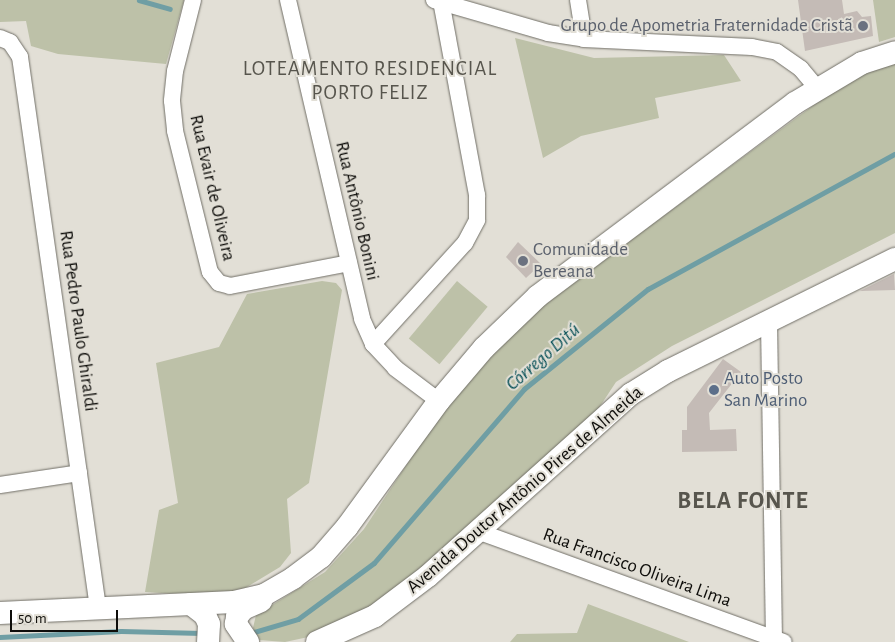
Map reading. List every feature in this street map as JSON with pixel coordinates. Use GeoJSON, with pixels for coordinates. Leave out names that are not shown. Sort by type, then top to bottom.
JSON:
{"type":"FeatureCollection","features":[{"type":"Feature","properties":{"kind":"main road"},"geometry":{"type":"LineString","coordinates":[[0,613],[234,602],[264,595],[314,562],[347,527],[439,401],[484,348],[538,296],[818,89],[862,64],[895,52]]}},
{"type":"Feature","properties":{"kind":"main road","name":"Avenida Doutor Antônio Pires de Almeida"},"geometry":{"type":"LineString","coordinates":[[317,642],[375,616],[428,576],[632,394],[668,371],[895,259]]}},
{"type":"Feature","properties":{"kind":"main road"},"geometry":{"type":"LineString","coordinates":[[240,636],[243,609],[291,588],[311,572],[314,562]]}},
{"type":"Feature","properties":{"kind":"main road"},"geometry":{"type":"LineString","coordinates":[[191,604],[205,615],[209,624],[208,642]]}},
{"type":"Feature","properties":{"kind":"street","name":"Rua Evair de Oliveira"},"geometry":{"type":"LineString","coordinates":[[193,0],[175,71],[172,101],[174,131],[210,272],[219,283],[230,286],[349,263]]}},
{"type":"Feature","properties":{"kind":"street","name":"Rua Antônio Bonini"},"geometry":{"type":"LineString","coordinates":[[288,0],[362,319],[373,344],[395,368],[439,401]]}},
{"type":"Feature","properties":{"kind":"street"},"geometry":{"type":"LineString","coordinates":[[578,0],[584,39]]}},
{"type":"Feature","properties":{"kind":"street"},"geometry":{"type":"LineString","coordinates":[[373,344],[466,243],[477,220],[477,196],[439,1],[548,33],[584,39],[752,47],[777,52],[801,69],[818,89]]}},
{"type":"Feature","properties":{"kind":"street","name":"Rua Pedro Paulo Ghiraldi"},"geometry":{"type":"LineString","coordinates":[[5,40],[20,57],[98,608]]}},
{"type":"Feature","properties":{"kind":"street"},"geometry":{"type":"LineString","coordinates":[[769,322],[778,640]]}},
{"type":"Feature","properties":{"kind":"street"},"geometry":{"type":"LineString","coordinates":[[0,485],[80,473]]}},
{"type":"Feature","properties":{"kind":"street","name":"Rua Francisco Oliveira Lima"},"geometry":{"type":"LineString","coordinates":[[477,531],[778,640]]}},
{"type":"Feature","properties":{"kind":"green space"},"geometry":{"type":"Polygon","coordinates":[[[0,0],[184,0],[166,64],[58,54],[31,46],[26,21],[0,22],[0,0]]]}},
{"type":"Feature","properties":{"kind":"green space"},"geometry":{"type":"Polygon","coordinates":[[[873,0],[895,0],[895,37],[879,42],[873,0]]]}},
{"type":"Feature","properties":{"kind":"green space"},"geometry":{"type":"Polygon","coordinates":[[[515,38],[594,58],[724,55],[741,81],[655,98],[659,118],[581,136],[543,158],[515,38]]]}},
{"type":"Feature","properties":{"kind":"green space"},"geometry":{"type":"Polygon","coordinates":[[[895,63],[895,233],[672,346],[616,382],[591,420],[429,563],[374,605],[313,636],[285,642],[259,640],[253,628],[256,615],[325,572],[364,529],[444,408],[489,354],[548,301],[826,96],[868,70],[895,63]]]}},
{"type":"Feature","properties":{"kind":"green space"},"geometry":{"type":"Polygon","coordinates":[[[322,281],[336,283],[342,290],[309,483],[287,499],[291,553],[280,567],[242,590],[196,595],[145,592],[159,510],[178,503],[156,363],[219,347],[247,294],[322,281]]]}},
{"type":"Feature","properties":{"kind":"green space"},"geometry":{"type":"Polygon","coordinates":[[[457,281],[488,307],[439,364],[409,338],[457,281]]]}},
{"type":"Feature","properties":{"kind":"green space"},"geometry":{"type":"Polygon","coordinates":[[[588,604],[689,642],[510,642],[517,634],[577,633],[588,604]]]}},
{"type":"Feature","properties":{"kind":"building"},"geometry":{"type":"Polygon","coordinates":[[[798,0],[842,0],[844,14],[857,11],[862,17],[871,16],[873,36],[805,51],[798,0]]]}},
{"type":"Feature","properties":{"kind":"building","name":"Comunidade Bereana"},"geometry":{"type":"Polygon","coordinates":[[[518,242],[541,264],[526,278],[506,257],[518,242]]]}},
{"type":"Feature","properties":{"kind":"building"},"geometry":{"type":"Polygon","coordinates":[[[894,274],[895,290],[860,291],[894,274]]]}},
{"type":"Feature","properties":{"kind":"building"},"geometry":{"type":"Polygon","coordinates":[[[723,359],[741,372],[709,413],[710,430],[736,429],[737,451],[682,452],[682,430],[687,430],[687,407],[723,359]]]}},
{"type":"Feature","properties":{"kind":"waterway"},"geometry":{"type":"LineString","coordinates":[[139,0],[170,9]]}},
{"type":"Feature","properties":{"kind":"waterway","name":"Córrego Ditú"},"geometry":{"type":"LineString","coordinates":[[254,632],[298,619],[374,563],[524,389],[648,289],[895,154]]}},
{"type":"Feature","properties":{"kind":"waterway","name":"Córrego Ditú"},"geometry":{"type":"LineString","coordinates":[[0,637],[121,631],[202,633]]}},
{"type":"Feature","properties":{"kind":"place","name":"Grupo de Apometria Fraternidade Cristã"},"geometry":{"type":"Point","coordinates":[863,26]}},
{"type":"Feature","properties":{"kind":"place","name":"Comunidade Bereana"},"geometry":{"type":"Point","coordinates":[523,261]}},
{"type":"Feature","properties":{"kind":"place","name":"Auto Posto San Marino"},"geometry":{"type":"Point","coordinates":[714,390]}},
{"type":"Feature","properties":{"kind":"district","name":"LOTEAMENTO RESIDENCIAL PORTO FELIZ"},"geometry":{"type":"Point","coordinates":[370,81]}},
{"type":"Feature","properties":{"kind":"district","name":"BELA FONTE"},"geometry":{"type":"Point","coordinates":[743,502]}}]}
